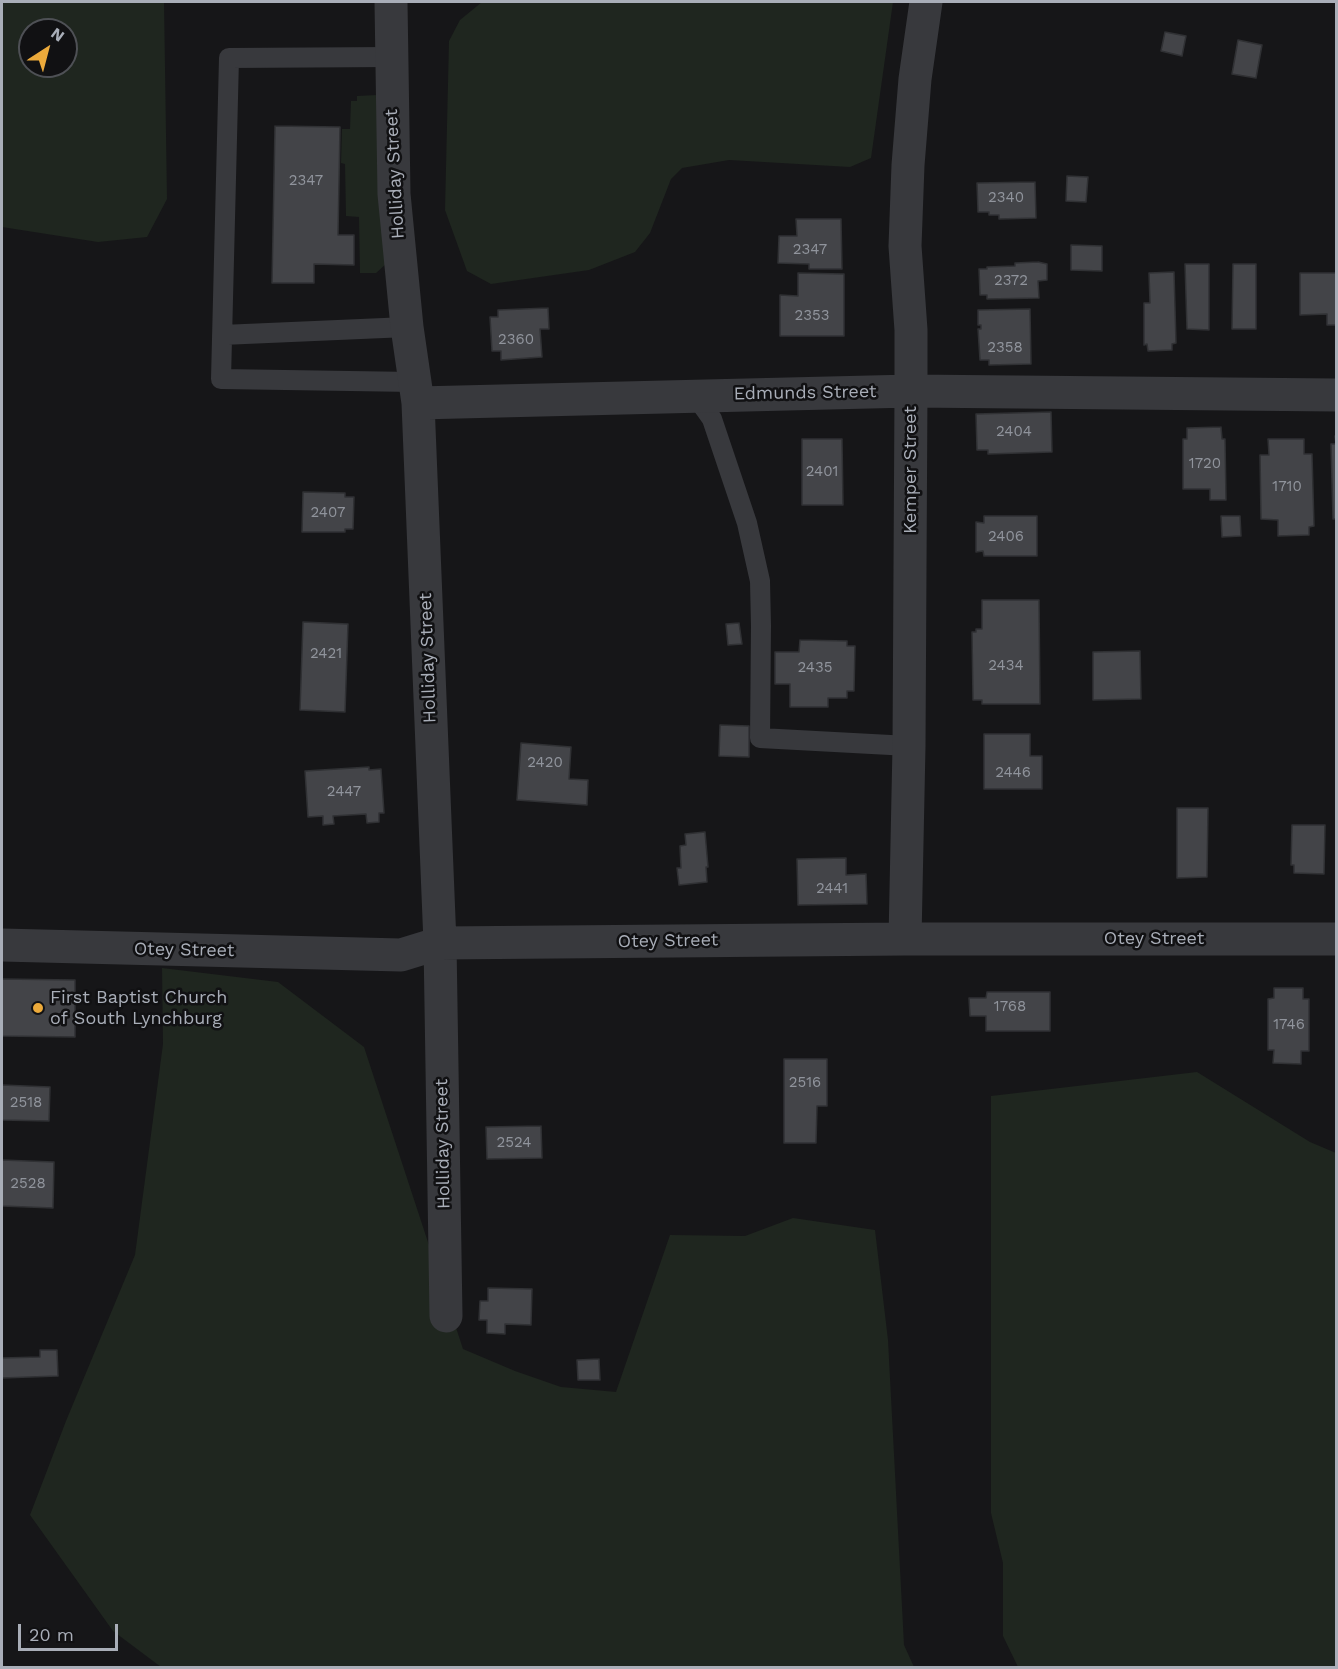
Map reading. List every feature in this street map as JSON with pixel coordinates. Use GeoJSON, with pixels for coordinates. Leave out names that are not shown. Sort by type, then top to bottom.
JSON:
{"type":"FeatureCollection","features":[{"type":"Feature","properties":{"kind":"street","name":"Holliday Street"},"geometry":{"type":"LineString","coordinates":[[391,2],[394,194],[416,393],[440,943],[446,1316]]}},
{"type":"Feature","properties":{"kind":"street","name":"Kemper Street"},"geometry":{"type":"LineString","coordinates":[[905,939],[909,746],[911,391],[905,246],[908,165],[915,79],[926,2]]}},
{"type":"Feature","properties":{"kind":"street","name":"Edmunds Street"},"geometry":{"type":"LineString","coordinates":[[416,393],[695,395],[911,391],[1336,395]]}},
{"type":"Feature","properties":{"kind":"street","name":"Otey Street"},"geometry":{"type":"LineString","coordinates":[[2,945],[401,955],[440,943],[905,939],[1336,939]]}},
{"type":"Feature","properties":{"kind":"lane"},"geometry":{"type":"LineString","coordinates":[[391,57],[229,58],[222,379],[416,393]]}},
{"type":"Feature","properties":{"kind":"lane"},"geometry":{"type":"LineString","coordinates":[[222,334],[407,327]]}},
{"type":"Feature","properties":{"kind":"lane"},"geometry":{"type":"LineString","coordinates":[[695,395],[712,419],[747,523],[760,581],[760,738],[909,746]]}},
{"type":"Feature","properties":{"kind":"shaded area"},"geometry":{"type":"Polygon","coordinates":[[[2,2],[164,2],[167,199],[147,237],[98,242],[2,227],[2,2]]]}},
{"type":"Feature","properties":{"kind":"shaded area"},"geometry":{"type":"Polygon","coordinates":[[[482,2],[893,2],[871,158],[850,167],[729,160],[682,168],[671,179],[650,233],[635,252],[589,270],[491,284],[467,271],[445,210],[449,41],[460,20],[482,2]]]}},
{"type":"Feature","properties":{"kind":"shaded area"},"geometry":{"type":"Polygon","coordinates":[[[377,95],[386,264],[376,273],[360,273],[359,217],[346,216],[345,164],[341,163],[342,129],[350,129],[351,101],[357,101],[357,96],[377,95]]]}},
{"type":"Feature","properties":{"kind":"shaded area"},"geometry":{"type":"Polygon","coordinates":[[[162,968],[278,982],[364,1047],[463,1349],[515,1371],[561,1387],[616,1392],[670,1235],[745,1236],[793,1218],[875,1230],[888,1340],[904,1645],[914,1667],[161,1667],[113,1631],[30,1515],[66,1421],[135,1255],[163,1044],[162,968]]]}},
{"type":"Feature","properties":{"kind":"shaded area"},"geometry":{"type":"Polygon","coordinates":[[[1197,1072],[1310,1142],[1336,1153],[1336,1667],[1018,1667],[1003,1636],[1003,1563],[991,1513],[991,1096],[1197,1072]]]}},
{"type":"Feature","properties":{"kind":"building"},"geometry":{"type":"Polygon","coordinates":[[[1165,32],[1186,36],[1182,56],[1161,51],[1165,32]]]}},
{"type":"Feature","properties":{"kind":"building"},"geometry":{"type":"Polygon","coordinates":[[[1238,40],[1262,45],[1256,78],[1232,74],[1238,40]]]}},
{"type":"Feature","properties":{"kind":"building"},"geometry":{"type":"Polygon","coordinates":[[[275,126],[340,127],[338,235],[354,235],[354,265],[314,264],[314,283],[272,283],[275,126]]]}},
{"type":"Feature","properties":{"kind":"building"},"geometry":{"type":"Polygon","coordinates":[[[1067,176],[1088,177],[1086,202],[1066,201],[1067,176]]]}},
{"type":"Feature","properties":{"kind":"building"},"geometry":{"type":"Polygon","coordinates":[[[1035,182],[1036,218],[999,219],[999,215],[978,212],[977,183],[1035,182]]]}},
{"type":"Feature","properties":{"kind":"building"},"geometry":{"type":"Polygon","coordinates":[[[796,219],[841,219],[842,269],[809,269],[809,264],[778,263],[779,236],[797,236],[796,219]]]}},
{"type":"Feature","properties":{"kind":"building"},"geometry":{"type":"Polygon","coordinates":[[[1071,245],[1102,246],[1102,271],[1071,270],[1071,245]]]}},
{"type":"Feature","properties":{"kind":"building"},"geometry":{"type":"Polygon","coordinates":[[[1038,262],[1047,264],[1047,280],[1038,281],[1039,298],[987,299],[987,295],[980,295],[979,269],[1038,262]]]}},
{"type":"Feature","properties":{"kind":"building"},"geometry":{"type":"Polygon","coordinates":[[[1185,264],[1209,264],[1209,330],[1187,329],[1185,264]]]}},
{"type":"Feature","properties":{"kind":"building"},"geometry":{"type":"Polygon","coordinates":[[[1233,264],[1256,264],[1256,329],[1232,329],[1233,264]]]}},
{"type":"Feature","properties":{"kind":"building"},"geometry":{"type":"Polygon","coordinates":[[[1174,272],[1176,343],[1172,344],[1172,350],[1148,351],[1147,344],[1144,345],[1144,303],[1150,303],[1149,273],[1174,272]]]}},
{"type":"Feature","properties":{"kind":"building"},"geometry":{"type":"Polygon","coordinates":[[[798,273],[844,274],[844,336],[780,336],[780,295],[798,296],[798,273]]]}},
{"type":"Feature","properties":{"kind":"building"},"geometry":{"type":"Polygon","coordinates":[[[1300,273],[1336,273],[1336,325],[1327,325],[1327,314],[1300,315],[1300,273]]]}},
{"type":"Feature","properties":{"kind":"building"},"geometry":{"type":"Polygon","coordinates":[[[548,308],[549,329],[540,329],[542,357],[501,360],[501,351],[492,351],[490,317],[498,317],[498,310],[548,308]]]}},
{"type":"Feature","properties":{"kind":"building"},"geometry":{"type":"Polygon","coordinates":[[[1030,309],[1031,364],[989,365],[989,360],[980,360],[978,329],[981,329],[981,325],[978,325],[978,310],[1030,309]]]}},
{"type":"Feature","properties":{"kind":"building"},"geometry":{"type":"Polygon","coordinates":[[[1051,412],[1052,452],[988,454],[988,450],[977,450],[976,414],[1051,412]]]}},
{"type":"Feature","properties":{"kind":"building"},"geometry":{"type":"Polygon","coordinates":[[[1221,427],[1222,439],[1225,439],[1226,500],[1210,500],[1210,489],[1183,489],[1183,439],[1187,439],[1187,428],[1221,427]]]}},
{"type":"Feature","properties":{"kind":"building"},"geometry":{"type":"Polygon","coordinates":[[[802,439],[842,439],[843,505],[802,505],[802,439]]]}},
{"type":"Feature","properties":{"kind":"building"},"geometry":{"type":"Polygon","coordinates":[[[1268,439],[1304,439],[1304,454],[1312,454],[1314,526],[1309,527],[1309,535],[1278,536],[1278,520],[1261,519],[1260,455],[1269,455],[1268,439]]]}},
{"type":"Feature","properties":{"kind":"building"},"geometry":{"type":"Polygon","coordinates":[[[1331,444],[1336,444],[1336,519],[1333,519],[1331,444]]]}},
{"type":"Feature","properties":{"kind":"building"},"geometry":{"type":"Polygon","coordinates":[[[303,492],[345,493],[345,497],[354,497],[353,529],[345,529],[345,532],[302,532],[303,492]]]}},
{"type":"Feature","properties":{"kind":"building"},"geometry":{"type":"Polygon","coordinates":[[[984,516],[1037,516],[1037,556],[984,556],[983,551],[976,552],[976,522],[984,523],[984,516]]]}},
{"type":"Feature","properties":{"kind":"building"},"geometry":{"type":"Polygon","coordinates":[[[1221,516],[1240,516],[1241,536],[1222,537],[1221,516]]]}},
{"type":"Feature","properties":{"kind":"building"},"geometry":{"type":"Polygon","coordinates":[[[982,600],[1039,600],[1040,704],[982,704],[982,700],[973,700],[972,632],[982,629],[982,600]]]}},
{"type":"Feature","properties":{"kind":"building"},"geometry":{"type":"Polygon","coordinates":[[[303,622],[348,624],[345,712],[300,710],[303,622]]]}},
{"type":"Feature","properties":{"kind":"building"},"geometry":{"type":"Polygon","coordinates":[[[739,623],[742,644],[728,645],[726,624],[739,623]]]}},
{"type":"Feature","properties":{"kind":"building"},"geometry":{"type":"Polygon","coordinates":[[[800,640],[847,641],[847,646],[855,646],[854,691],[847,691],[847,698],[828,698],[828,707],[790,707],[790,684],[775,684],[775,652],[799,652],[800,640]]]}},
{"type":"Feature","properties":{"kind":"building"},"geometry":{"type":"Polygon","coordinates":[[[1140,651],[1141,699],[1093,700],[1093,652],[1140,651]]]}},
{"type":"Feature","properties":{"kind":"building"},"geometry":{"type":"Polygon","coordinates":[[[720,725],[749,726],[749,757],[719,756],[720,725]]]}},
{"type":"Feature","properties":{"kind":"building"},"geometry":{"type":"Polygon","coordinates":[[[984,734],[1030,734],[1030,756],[1042,756],[1042,789],[984,789],[984,734]]]}},
{"type":"Feature","properties":{"kind":"building"},"geometry":{"type":"Polygon","coordinates":[[[521,743],[571,747],[569,779],[588,780],[587,805],[517,800],[521,743]]]}},
{"type":"Feature","properties":{"kind":"building"},"geometry":{"type":"Polygon","coordinates":[[[369,767],[369,770],[381,769],[384,813],[379,813],[379,822],[367,823],[366,814],[333,816],[334,824],[323,825],[323,816],[308,817],[305,771],[369,767]]]}},
{"type":"Feature","properties":{"kind":"building"},"geometry":{"type":"Polygon","coordinates":[[[1177,808],[1208,808],[1207,877],[1177,878],[1177,808]]]}},
{"type":"Feature","properties":{"kind":"building"},"geometry":{"type":"Polygon","coordinates":[[[1292,825],[1325,825],[1324,874],[1294,873],[1294,865],[1291,865],[1292,825]]]}},
{"type":"Feature","properties":{"kind":"building"},"geometry":{"type":"Polygon","coordinates":[[[705,832],[707,882],[679,885],[677,868],[681,868],[680,846],[686,845],[685,834],[705,832]]]}},
{"type":"Feature","properties":{"kind":"building"},"geometry":{"type":"Polygon","coordinates":[[[846,858],[846,875],[866,874],[867,904],[798,905],[797,859],[846,858]]]}},
{"type":"Feature","properties":{"kind":"building","name":"First Baptist Church of South Lynchburg"},"geometry":{"type":"Polygon","coordinates":[[[2,979],[75,980],[75,1037],[2,1036],[2,979]]]}},
{"type":"Feature","properties":{"kind":"building"},"geometry":{"type":"Polygon","coordinates":[[[1274,988],[1303,988],[1303,999],[1309,999],[1309,1051],[1301,1051],[1301,1064],[1273,1063],[1274,1050],[1268,1050],[1268,999],[1274,998],[1274,988]]]}},
{"type":"Feature","properties":{"kind":"building"},"geometry":{"type":"Polygon","coordinates":[[[987,992],[1050,992],[1050,1031],[986,1031],[986,1016],[970,1016],[969,998],[986,998],[987,992]]]}},
{"type":"Feature","properties":{"kind":"building"},"geometry":{"type":"Polygon","coordinates":[[[784,1059],[827,1059],[827,1106],[817,1106],[816,1143],[784,1143],[784,1059]]]}},
{"type":"Feature","properties":{"kind":"building"},"geometry":{"type":"Polygon","coordinates":[[[2,1085],[50,1087],[49,1121],[2,1120],[2,1085]]]}},
{"type":"Feature","properties":{"kind":"building"},"geometry":{"type":"Polygon","coordinates":[[[541,1126],[542,1158],[487,1159],[486,1127],[541,1126]]]}},
{"type":"Feature","properties":{"kind":"building"},"geometry":{"type":"Polygon","coordinates":[[[2,1160],[54,1162],[53,1208],[2,1206],[2,1160]]]}},
{"type":"Feature","properties":{"kind":"building"},"geometry":{"type":"Polygon","coordinates":[[[488,1288],[532,1289],[531,1325],[505,1324],[505,1334],[487,1333],[487,1320],[479,1320],[480,1301],[488,1301],[488,1288]]]}},
{"type":"Feature","properties":{"kind":"building"},"geometry":{"type":"Polygon","coordinates":[[[40,1350],[57,1350],[58,1376],[2,1378],[2,1358],[40,1357],[40,1350]]]}},
{"type":"Feature","properties":{"kind":"building"},"geometry":{"type":"Polygon","coordinates":[[[599,1359],[600,1380],[578,1380],[577,1360],[599,1359]]]}},
{"type":"Feature","properties":{"kind":"place","name":"First Baptist Church of South Lynchburg"},"geometry":{"type":"Point","coordinates":[38,1008]}}]}
